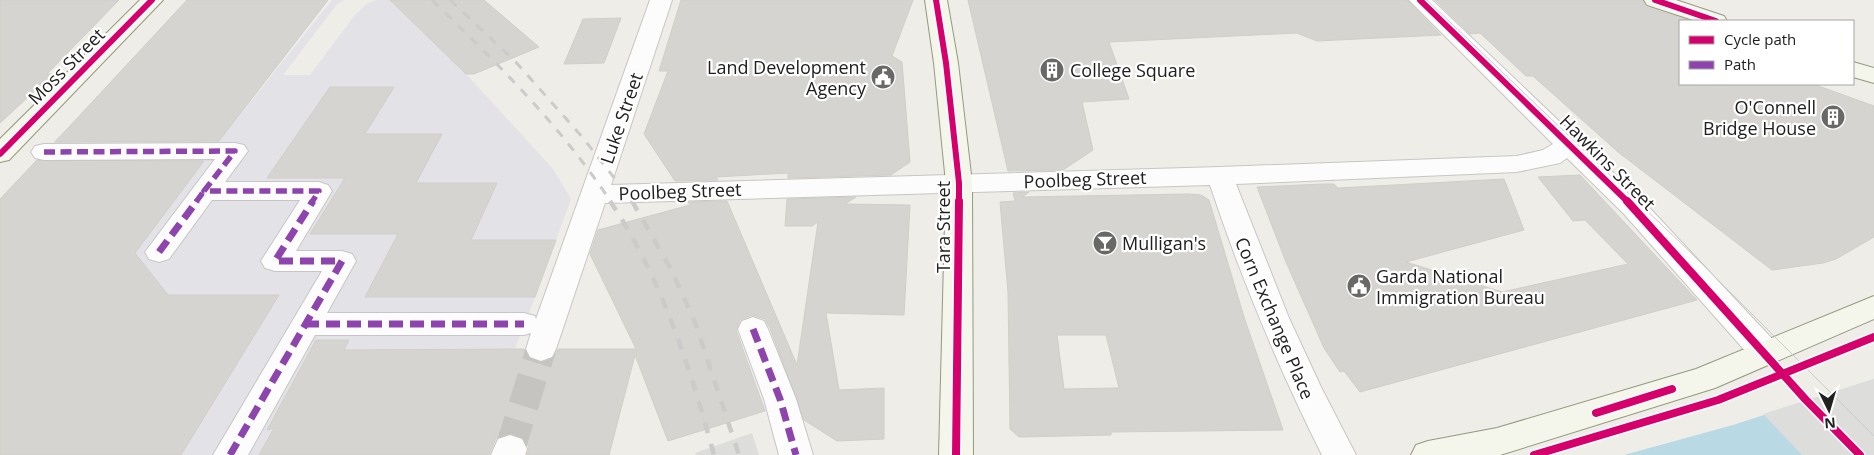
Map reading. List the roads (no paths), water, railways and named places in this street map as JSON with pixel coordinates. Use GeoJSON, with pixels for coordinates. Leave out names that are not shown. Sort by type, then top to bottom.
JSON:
{"type":"FeatureCollection","features":[{"type":"Feature","properties":{"kind":"main road","name":"Moss Street"},"geometry":{"type":"LineString","coordinates":[[1,152],[152,0]]}},
{"type":"Feature","properties":{"kind":"main road","name":"Tara Street"},"geometry":{"type":"LineString","coordinates":[[936,0],[946,62],[959,183],[956,455]]}},
{"type":"Feature","properties":{"kind":"main road"},"geometry":{"type":"LineString","coordinates":[[1655,0],[1713,20]]}},
{"type":"Feature","properties":{"kind":"main road"},"geometry":{"type":"LineString","coordinates":[[1854,69],[1874,76]]}},
{"type":"Feature","properties":{"kind":"main road"},"geometry":{"type":"LineString","coordinates":[[1428,455],[1497,442],[1704,379],[1874,307]]}},
{"type":"Feature","properties":{"kind":"street","name":"Luke Street"},"geometry":{"type":"LineString","coordinates":[[541,349],[661,0]]}},
{"type":"Feature","properties":{"kind":"street","name":"Hawkins Street"},"geometry":{"type":"LineString","coordinates":[[1420,0],[1634,208],[1766,353]]}},
{"type":"Feature","properties":{"kind":"street","name":"Poolbeg Street"},"geometry":{"type":"LineString","coordinates":[[595,194],[1220,176],[1517,164],[1551,157],[1570,145]]}},
{"type":"Feature","properties":{"kind":"street"},"geometry":{"type":"LineString","coordinates":[[44,152],[235,151],[159,252]]}},
{"type":"Feature","properties":{"kind":"street","name":"Corn Exchange Place"},"geometry":{"type":"LineString","coordinates":[[1220,176],[1238,231],[1279,334],[1309,399],[1340,455]]}},
{"type":"Feature","properties":{"kind":"street"},"geometry":{"type":"LineString","coordinates":[[204,191],[319,192],[276,261],[342,261],[230,455]]}},
{"type":"Feature","properties":{"kind":"street"},"geometry":{"type":"LineString","coordinates":[[305,324],[524,324]]}},
{"type":"Feature","properties":{"kind":"street"},"geometry":{"type":"LineString","coordinates":[[753,329],[780,399],[796,455]]}},
{"type":"Feature","properties":{"kind":"water"},"geometry":{"type":"Polygon","coordinates":[[[1874,379],[1874,455],[1624,455],[1733,425],[1874,379]]]}},
{"type":"Feature","properties":{"kind":"tunnel"},"geometry":{"type":"LineString","coordinates":[[510,449],[541,349]]}},
{"type":"Feature","properties":{"kind":"tram line"},"geometry":{"type":"LineString","coordinates":[[1427,0],[1686,248],[1874,436]]}},
{"type":"Feature","properties":{"kind":"railway"},"geometry":{"type":"LineString","coordinates":[[432,0],[527,96],[571,147],[611,202]]}},
{"type":"Feature","properties":{"kind":"railway"},"geometry":{"type":"LineString","coordinates":[[450,0],[515,61],[583,138],[633,202]]}},
{"type":"Feature","properties":{"kind":"railway"},"geometry":{"type":"LineString","coordinates":[[610,201],[628,230],[659,292],[684,356],[714,455]]}},
{"type":"Feature","properties":{"kind":"railway"},"geometry":{"type":"LineString","coordinates":[[632,201],[672,271],[696,325],[739,455]]}},
{"type":"Feature","properties":{"kind":"place","name":"College Square"},"geometry":{"type":"Point","coordinates":[1052,70]}},
{"type":"Feature","properties":{"kind":"place","name":"Land Development Agency"},"geometry":{"type":"Point","coordinates":[883,77]}},
{"type":"Feature","properties":{"kind":"place","name":"O'Connell Bridge House"},"geometry":{"type":"Point","coordinates":[1833,117]}},
{"type":"Feature","properties":{"kind":"place","name":"Mulligan's"},"geometry":{"type":"Point","coordinates":[1105,243]}},
{"type":"Feature","properties":{"kind":"place","name":"Garda National Immigration Bureau"},"geometry":{"type":"Point","coordinates":[1359,286]}}]}
